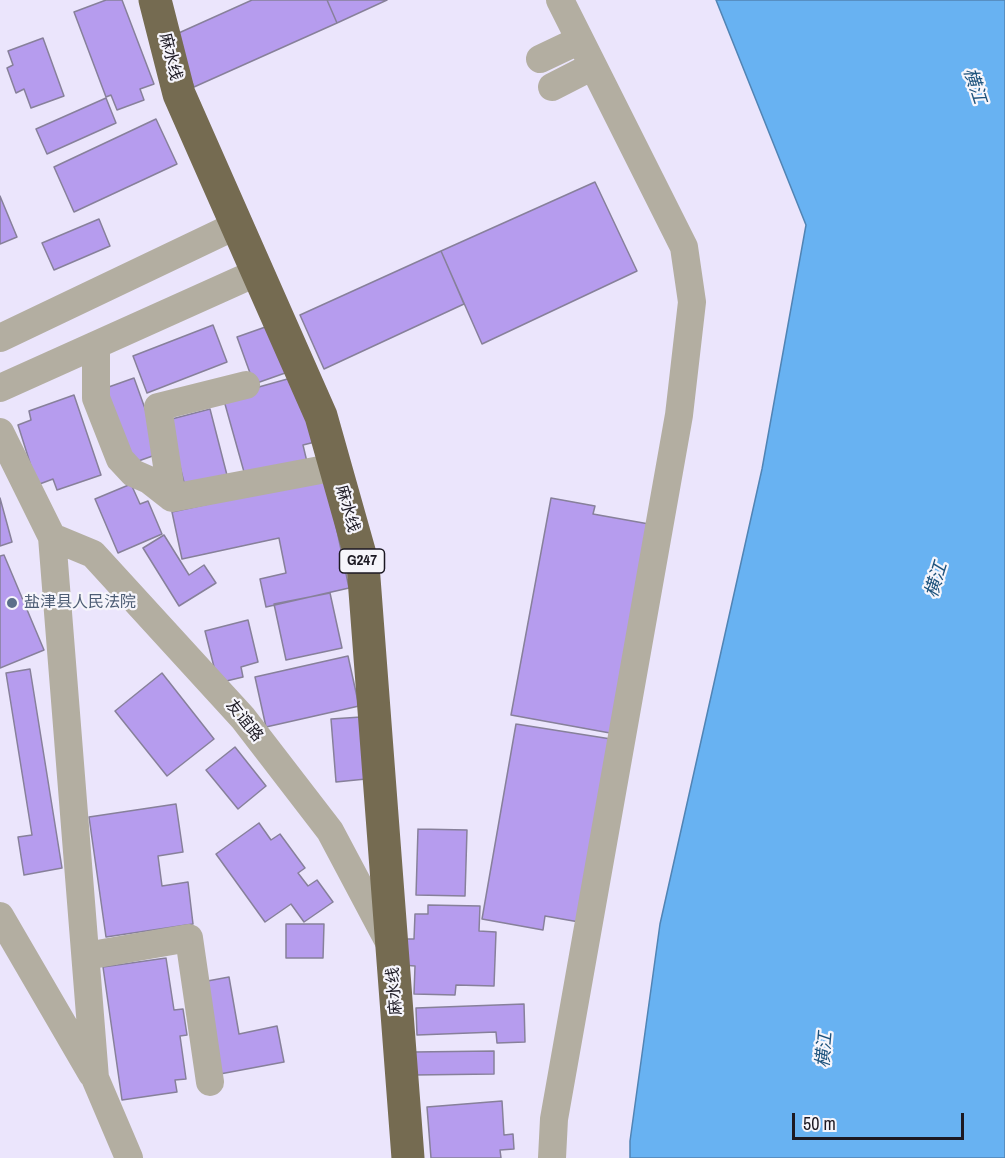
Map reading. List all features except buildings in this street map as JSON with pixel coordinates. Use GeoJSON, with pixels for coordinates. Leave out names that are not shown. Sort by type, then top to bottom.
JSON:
{"type":"FeatureCollection","features":[{"type":"Feature","properties":{"kind":"highway","name":"麻水线"},"geometry":{"type":"LineString","coordinates":[[155,0],[179,94],[321,416],[363,565],[408,1158]]}},
{"type":"Feature","properties":{"kind":"street"},"geometry":{"type":"LineString","coordinates":[[552,1158],[554,1119],[679,415],[692,302],[684,247],[560,0]]}},
{"type":"Feature","properties":{"kind":"street"},"geometry":{"type":"LineString","coordinates":[[540,59],[580,40]]}},
{"type":"Feature","properties":{"kind":"street"},"geometry":{"type":"LineString","coordinates":[[552,87],[593,66]]}},
{"type":"Feature","properties":{"kind":"street"},"geometry":{"type":"LineString","coordinates":[[0,338],[237,225]]}},
{"type":"Feature","properties":{"kind":"street"},"geometry":{"type":"LineString","coordinates":[[0,388],[258,272]]}},
{"type":"Feature","properties":{"kind":"street"},"geometry":{"type":"LineString","coordinates":[[96,345],[96,398],[120,459],[133,473],[149,480],[172,498],[336,467]]}},
{"type":"Feature","properties":{"kind":"street"},"geometry":{"type":"LineString","coordinates":[[172,498],[158,407],[246,385]]}},
{"type":"Feature","properties":{"kind":"street"},"geometry":{"type":"LineString","coordinates":[[0,432],[52,537],[95,1078]]}},
{"type":"Feature","properties":{"kind":"street","name":"友谊路"},"geometry":{"type":"LineString","coordinates":[[52,537],[93,554],[243,718],[330,831],[392,947]]}},
{"type":"Feature","properties":{"kind":"street"},"geometry":{"type":"LineString","coordinates":[[0,916],[95,1078],[129,1158]]}},
{"type":"Feature","properties":{"kind":"street"},"geometry":{"type":"LineString","coordinates":[[86,956],[189,938],[210,1082]]}},
{"type":"Feature","properties":{"kind":"water","name":"横江"},"geometry":{"type":"Polygon","coordinates":[[[716,0],[1005,0],[1005,1158],[630,1158],[630,1141],[660,924],[762,469],[806,225],[716,0]]]}},
{"type":"Feature","properties":{"kind":"place","name":"盐津县人民法院"},"geometry":{"type":"Point","coordinates":[12,603]}}]}
